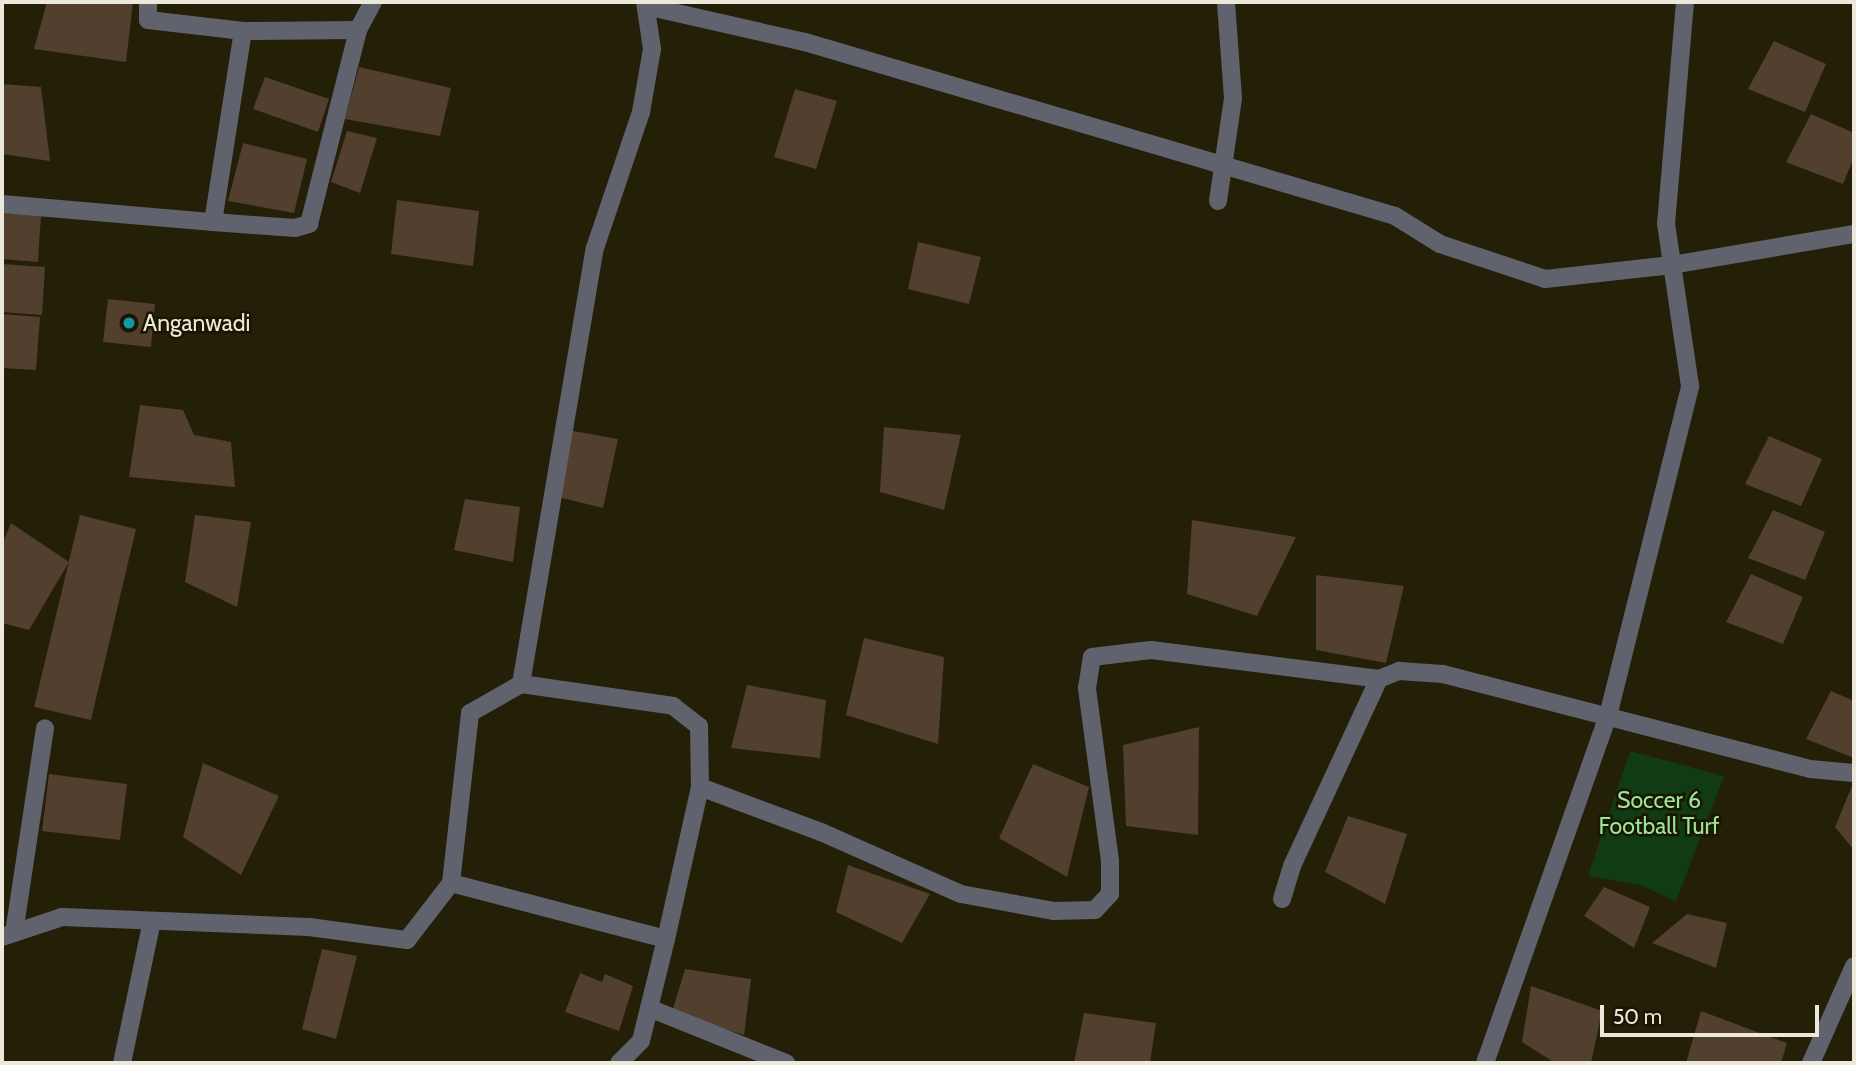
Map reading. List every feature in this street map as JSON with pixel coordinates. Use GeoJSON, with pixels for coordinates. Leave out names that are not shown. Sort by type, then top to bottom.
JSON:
{"type":"FeatureCollection","features":[{"type":"Feature","properties":{"kind":"street"},"geometry":{"type":"LineString","coordinates":[[148,2],[148,20],[243,31],[358,30]]}},
{"type":"Feature","properties":{"kind":"street"},"geometry":{"type":"LineString","coordinates":[[2,204],[295,228],[309,224],[358,30],[373,2]]}},
{"type":"Feature","properties":{"kind":"street"},"geometry":{"type":"LineString","coordinates":[[1218,201],[1233,99],[1226,2]]}},
{"type":"Feature","properties":{"kind":"street"},"geometry":{"type":"LineString","coordinates":[[1485,1063],[1608,716],[1690,386],[1666,224],[1685,2]]}},
{"type":"Feature","properties":{"kind":"street"},"geometry":{"type":"LineString","coordinates":[[521,684],[590,272],[641,111],[652,49],[645,4],[805,42],[1395,216],[1440,244],[1545,279],[1672,265],[1854,234]]}},
{"type":"Feature","properties":{"kind":"street"},"geometry":{"type":"LineString","coordinates":[[213,222],[243,31]]}},
{"type":"Feature","properties":{"kind":"street"},"geometry":{"type":"LineString","coordinates":[[700,787],[809,827],[961,894],[1054,911],[1095,910],[1110,894],[1110,860],[1087,688],[1092,657],[1151,650],[1379,679],[1399,671],[1443,674],[1810,769],[1854,773]]}},
{"type":"Feature","properties":{"kind":"street"},"geometry":{"type":"LineString","coordinates":[[1282,900],[1292,866],[1379,679]]}},
{"type":"Feature","properties":{"kind":"street"},"geometry":{"type":"LineString","coordinates":[[46,728],[8,935],[62,918],[309,927],[407,940],[451,883],[470,713],[521,684],[673,706],[699,726],[700,787],[641,1041],[619,1063]]}},
{"type":"Feature","properties":{"kind":"street"},"geometry":{"type":"LineString","coordinates":[[451,883],[666,939]]}},
{"type":"Feature","properties":{"kind":"street"},"geometry":{"type":"LineString","coordinates":[[122,1063],[152,921]]}},
{"type":"Feature","properties":{"kind":"street"},"geometry":{"type":"LineString","coordinates":[[1811,1063],[1854,966]]}},
{"type":"Feature","properties":{"kind":"street"},"geometry":{"type":"LineString","coordinates":[[649,1008],[786,1063]]}},
{"type":"Feature","properties":{"kind":"green space","name":"Soccer 6 Football Turf"},"geometry":{"type":"Polygon","coordinates":[[[1630,751],[1724,776],[1676,901],[1640,885],[1588,876],[1630,751]]]}},
{"type":"Feature","properties":{"kind":"building"},"geometry":{"type":"Polygon","coordinates":[[[47,2],[133,2],[126,62],[34,49],[47,2]]]}},
{"type":"Feature","properties":{"kind":"building"},"geometry":{"type":"Polygon","coordinates":[[[1774,41],[1826,64],[1805,112],[1748,89],[1774,41]]]}},
{"type":"Feature","properties":{"kind":"building"},"geometry":{"type":"Polygon","coordinates":[[[359,67],[451,88],[440,136],[345,119],[359,67]]]}},
{"type":"Feature","properties":{"kind":"building"},"geometry":{"type":"Polygon","coordinates":[[[265,77],[329,99],[318,132],[253,109],[265,77]]]}},
{"type":"Feature","properties":{"kind":"building"},"geometry":{"type":"Polygon","coordinates":[[[2,84],[41,87],[50,161],[2,154],[2,84]]]}},
{"type":"Feature","properties":{"kind":"building"},"geometry":{"type":"Polygon","coordinates":[[[795,89],[837,101],[816,169],[774,157],[795,89]]]}},
{"type":"Feature","properties":{"kind":"building"},"geometry":{"type":"Polygon","coordinates":[[[1811,114],[1854,133],[1854,157],[1843,184],[1786,162],[1811,114]]]}},
{"type":"Feature","properties":{"kind":"building"},"geometry":{"type":"Polygon","coordinates":[[[347,131],[377,138],[360,193],[331,182],[347,131]]]}},
{"type":"Feature","properties":{"kind":"building"},"geometry":{"type":"Polygon","coordinates":[[[243,143],[307,159],[294,213],[228,201],[243,143]]]}},
{"type":"Feature","properties":{"kind":"building"},"geometry":{"type":"Polygon","coordinates":[[[397,200],[479,211],[473,266],[391,254],[397,200]]]}},
{"type":"Feature","properties":{"kind":"building"},"geometry":{"type":"Polygon","coordinates":[[[2,213],[41,215],[38,262],[2,259],[2,213]]]}},
{"type":"Feature","properties":{"kind":"building"},"geometry":{"type":"Polygon","coordinates":[[[918,242],[981,257],[969,304],[908,289],[918,242]]]}},
{"type":"Feature","properties":{"kind":"building"},"geometry":{"type":"Polygon","coordinates":[[[2,264],[45,267],[42,315],[2,312],[2,264]]]}},
{"type":"Feature","properties":{"kind":"building","name":"Anganwadi"},"geometry":{"type":"Polygon","coordinates":[[[108,299],[155,304],[151,347],[103,342],[108,299]]]}},
{"type":"Feature","properties":{"kind":"building"},"geometry":{"type":"Polygon","coordinates":[[[2,314],[40,317],[36,370],[2,368],[2,314]]]}},
{"type":"Feature","properties":{"kind":"building"},"geometry":{"type":"Polygon","coordinates":[[[140,405],[183,410],[194,435],[231,442],[235,487],[129,477],[140,405]]]}},
{"type":"Feature","properties":{"kind":"building"},"geometry":{"type":"Polygon","coordinates":[[[884,427],[961,435],[944,510],[880,492],[884,427]]]}},
{"type":"Feature","properties":{"kind":"building"},"geometry":{"type":"Polygon","coordinates":[[[573,431],[618,439],[603,508],[558,497],[573,431]]]}},
{"type":"Feature","properties":{"kind":"building"},"geometry":{"type":"Polygon","coordinates":[[[1769,436],[1822,459],[1801,506],[1745,484],[1769,436]]]}},
{"type":"Feature","properties":{"kind":"building"},"geometry":{"type":"Polygon","coordinates":[[[465,499],[520,507],[513,562],[454,550],[465,499]]]}},
{"type":"Feature","properties":{"kind":"building"},"geometry":{"type":"Polygon","coordinates":[[[1773,510],[1825,532],[1805,580],[1748,558],[1773,510]]]}},
{"type":"Feature","properties":{"kind":"building"},"geometry":{"type":"Polygon","coordinates":[[[80,515],[136,529],[91,720],[34,707],[80,515]]]}},
{"type":"Feature","properties":{"kind":"building"},"geometry":{"type":"Polygon","coordinates":[[[195,515],[251,522],[237,607],[185,582],[195,515]]]}},
{"type":"Feature","properties":{"kind":"building"},"geometry":{"type":"Polygon","coordinates":[[[1192,520],[1296,537],[1257,616],[1187,594],[1192,520]]]}},
{"type":"Feature","properties":{"kind":"building"},"geometry":{"type":"Polygon","coordinates":[[[11,523],[69,562],[29,630],[2,623],[2,545],[11,523]]]}},
{"type":"Feature","properties":{"kind":"building"},"geometry":{"type":"Polygon","coordinates":[[[1751,574],[1803,597],[1783,644],[1726,622],[1751,574]]]}},
{"type":"Feature","properties":{"kind":"building"},"geometry":{"type":"Polygon","coordinates":[[[1316,575],[1404,586],[1386,663],[1316,650],[1316,575]]]}},
{"type":"Feature","properties":{"kind":"building"},"geometry":{"type":"Polygon","coordinates":[[[864,638],[944,657],[938,744],[846,715],[864,638]]]}},
{"type":"Feature","properties":{"kind":"building"},"geometry":{"type":"Polygon","coordinates":[[[747,685],[826,700],[820,758],[731,748],[747,685]]]}},
{"type":"Feature","properties":{"kind":"building"},"geometry":{"type":"Polygon","coordinates":[[[1831,691],[1854,701],[1854,758],[1806,739],[1831,691]]]}},
{"type":"Feature","properties":{"kind":"building"},"geometry":{"type":"Polygon","coordinates":[[[1199,727],[1198,835],[1126,826],[1123,745],[1199,727]]]}},
{"type":"Feature","properties":{"kind":"building"},"geometry":{"type":"Polygon","coordinates":[[[203,763],[279,796],[241,875],[183,837],[203,763]]]}},
{"type":"Feature","properties":{"kind":"building"},"geometry":{"type":"Polygon","coordinates":[[[1033,764],[1089,787],[1067,877],[999,838],[1033,764]]]}},
{"type":"Feature","properties":{"kind":"building"},"geometry":{"type":"Polygon","coordinates":[[[49,774],[127,784],[120,840],[42,831],[49,774]]]}},
{"type":"Feature","properties":{"kind":"building"},"geometry":{"type":"Polygon","coordinates":[[[1854,781],[1854,850],[1835,827],[1854,781]]]}},
{"type":"Feature","properties":{"kind":"building"},"geometry":{"type":"Polygon","coordinates":[[[1348,816],[1407,834],[1385,904],[1325,872],[1348,816]]]}},
{"type":"Feature","properties":{"kind":"building"},"geometry":{"type":"Polygon","coordinates":[[[848,865],[930,894],[902,943],[836,912],[848,865]]]}},
{"type":"Feature","properties":{"kind":"building"},"geometry":{"type":"Polygon","coordinates":[[[1604,887],[1650,907],[1634,948],[1584,916],[1604,887]]]}},
{"type":"Feature","properties":{"kind":"building"},"geometry":{"type":"Polygon","coordinates":[[[1687,914],[1727,923],[1716,968],[1652,943],[1687,914]]]}},
{"type":"Feature","properties":{"kind":"building"},"geometry":{"type":"Polygon","coordinates":[[[322,949],[357,956],[336,1039],[302,1029],[322,949]]]}},
{"type":"Feature","properties":{"kind":"building"},"geometry":{"type":"Polygon","coordinates":[[[685,969],[751,979],[744,1035],[672,1012],[685,969]]]}},
{"type":"Feature","properties":{"kind":"building"},"geometry":{"type":"Polygon","coordinates":[[[580,973],[602,982],[605,974],[633,986],[619,1031],[565,1012],[580,973]]]}},
{"type":"Feature","properties":{"kind":"building"},"geometry":{"type":"Polygon","coordinates":[[[1531,986],[1602,1011],[1591,1063],[1555,1063],[1522,1042],[1531,986]]]}},
{"type":"Feature","properties":{"kind":"building"},"geometry":{"type":"Polygon","coordinates":[[[1701,1011],[1787,1043],[1781,1063],[1686,1063],[1701,1011]]]}},
{"type":"Feature","properties":{"kind":"building"},"geometry":{"type":"Polygon","coordinates":[[[1084,1013],[1156,1023],[1150,1063],[1074,1063],[1084,1013]]]}},
{"type":"Feature","properties":{"kind":"place","name":"Anganwadi"},"geometry":{"type":"Point","coordinates":[129,323]}}]}
